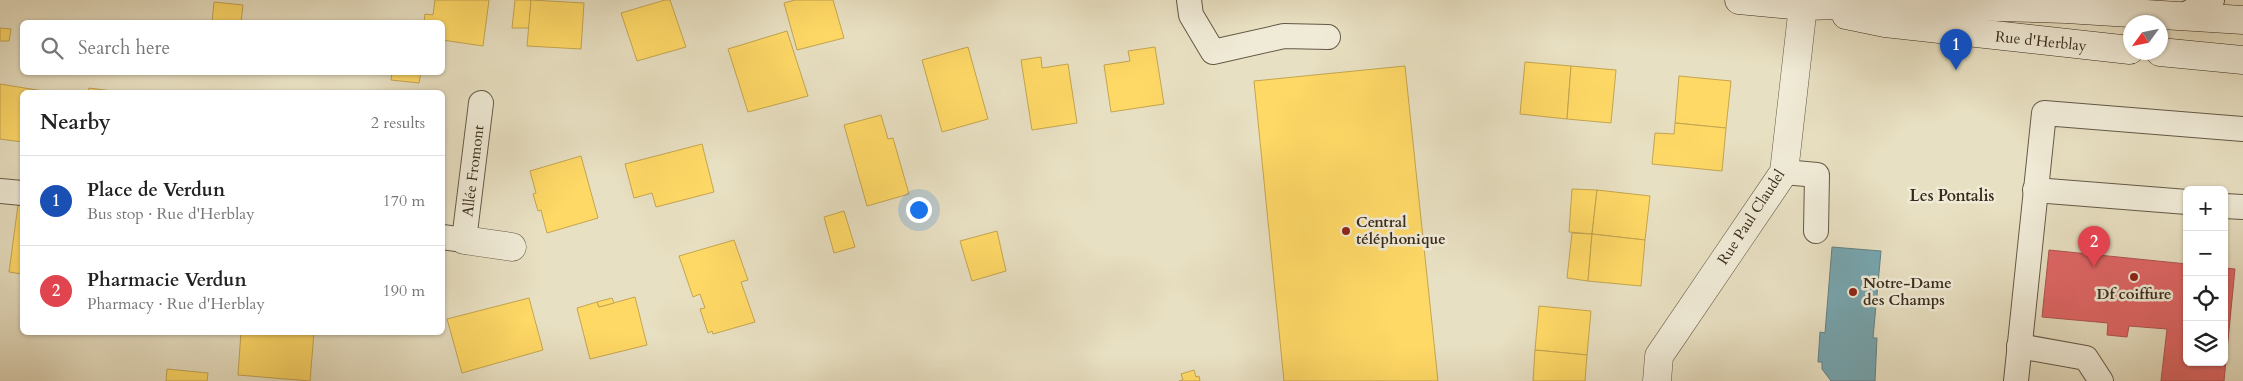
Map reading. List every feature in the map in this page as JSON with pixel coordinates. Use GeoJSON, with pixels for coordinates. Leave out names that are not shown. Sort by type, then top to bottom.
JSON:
{"type":"FeatureCollection","features":[{"type":"Feature","properties":{"kind":"main road","name":"Rue d'Herblay"},"geometry":{"type":"LineString","coordinates":[[1739,0],[1803,6],[1885,23],[2123,49]]}},
{"type":"Feature","properties":{"kind":"main road","name":"Rue d'Herblay"},"geometry":{"type":"LineString","coordinates":[[1803,6],[1888,4],[2054,8],[2243,20]]}},
{"type":"Feature","properties":{"kind":"main road","name":"Rue Paul Claudel"},"geometry":{"type":"LineString","coordinates":[[1657,381],[1660,356],[1784,172],[1803,6]]}},
{"type":"Feature","properties":{"kind":"main road"},"geometry":{"type":"LineString","coordinates":[[2168,53],[2243,60]]}},
{"type":"Feature","properties":{"kind":"main road","name":"Allée Fromont"},"geometry":{"type":"LineString","coordinates":[[454,239],[512,247]]}},
{"type":"Feature","properties":{"kind":"lane"},"geometry":{"type":"LineString","coordinates":[[1189,0],[1191,15],[1213,52],[1284,36],[1328,37]]}},
{"type":"Feature","properties":{"kind":"lane"},"geometry":{"type":"LineString","coordinates":[[2184,15],[2212,0]]}},
{"type":"Feature","properties":{"kind":"lane","name":"Allée Fromont"},"geometry":{"type":"LineString","coordinates":[[454,239],[482,103]]}},
{"type":"Feature","properties":{"kind":"lane"},"geometry":{"type":"LineString","coordinates":[[2016,381],[2044,113],[2243,129]]}},
{"type":"Feature","properties":{"kind":"lane"},"geometry":{"type":"LineString","coordinates":[[1784,172],[1817,174],[1816,231]]}},
{"type":"Feature","properties":{"kind":"lane"},"geometry":{"type":"LineString","coordinates":[[2035,190],[2183,202]]}},
{"type":"Feature","properties":{"kind":"lane"},"geometry":{"type":"LineString","coordinates":[[0,191],[20,193]]}},
{"type":"Feature","properties":{"kind":"lane"},"geometry":{"type":"LineString","coordinates":[[2228,206],[2243,207]]}},
{"type":"Feature","properties":{"kind":"lane"},"geometry":{"type":"LineString","coordinates":[[2019,346],[2086,358],[2101,381]]}},
{"type":"Feature","properties":{"kind":"building: Homes"},"geometry":{"type":"Polygon","coordinates":[[[435,0],[489,0],[483,46],[445,40],[445,20],[424,20],[425,14],[433,15],[435,0]]]}},
{"type":"Feature","properties":{"kind":"building: Homes"},"geometry":{"type":"Polygon","coordinates":[[[515,0],[531,0],[529,28],[512,28],[515,0]]]}},
{"type":"Feature","properties":{"kind":"building: Homes"},"geometry":{"type":"Polygon","coordinates":[[[531,0],[584,3],[581,49],[527,46],[531,0]]]}},
{"type":"Feature","properties":{"kind":"building: Homes"},"geometry":{"type":"Polygon","coordinates":[[[670,0],[686,47],[637,61],[621,13],[670,0]]]}},
{"type":"Feature","properties":{"kind":"building: Homes"},"geometry":{"type":"Polygon","coordinates":[[[795,0],[833,0],[844,38],[797,50],[784,3],[795,0]]]}},
{"type":"Feature","properties":{"kind":"building: Homes"},"geometry":{"type":"Polygon","coordinates":[[[214,2],[243,5],[241,20],[212,20],[214,2]]]}},
{"type":"Feature","properties":{"kind":"building: Homes"},"geometry":{"type":"Polygon","coordinates":[[[0,28],[11,29],[9,41],[0,41],[0,28]]]}},
{"type":"Feature","properties":{"kind":"building: Homes"},"geometry":{"type":"Polygon","coordinates":[[[787,31],[808,96],[748,112],[728,49],[787,31]]]}},
{"type":"Feature","properties":{"kind":"building: Homes"},"geometry":{"type":"Polygon","coordinates":[[[968,47],[988,119],[942,132],[922,60],[968,47]]]}},
{"type":"Feature","properties":{"kind":"building: Homes"},"geometry":{"type":"Polygon","coordinates":[[[1155,47],[1164,104],[1111,112],[1104,65],[1130,61],[1128,51],[1155,47]]]}},
{"type":"Feature","properties":{"kind":"building: Homes"},"geometry":{"type":"Polygon","coordinates":[[[1041,57],[1042,68],[1068,64],[1077,123],[1032,130],[1021,60],[1041,57]]]}},
{"type":"Feature","properties":{"kind":"building: Homes"},"geometry":{"type":"Polygon","coordinates":[[[1525,62],[1571,66],[1567,119],[1520,114],[1525,62]]]}},
{"type":"Feature","properties":{"kind":"building: Homes","name":"Central téléphonique"},"geometry":{"type":"Polygon","coordinates":[[[1405,66],[1438,381],[1284,381],[1254,81],[1405,66]]]}},
{"type":"Feature","properties":{"kind":"building: Homes"},"geometry":{"type":"Polygon","coordinates":[[[1571,66],[1616,70],[1611,123],[1567,119],[1571,66]]]}},
{"type":"Feature","properties":{"kind":"building: Homes"},"geometry":{"type":"Polygon","coordinates":[[[392,75],[420,75],[419,83],[391,80],[392,75]]]}},
{"type":"Feature","properties":{"kind":"building: Homes"},"geometry":{"type":"Polygon","coordinates":[[[1679,76],[1731,81],[1726,128],[1675,123],[1679,76]]]}},
{"type":"Feature","properties":{"kind":"building: Homes"},"geometry":{"type":"Polygon","coordinates":[[[0,84],[37,90],[20,90],[20,142],[0,139],[0,84]]]}},
{"type":"Feature","properties":{"kind":"building: Homes"},"geometry":{"type":"Polygon","coordinates":[[[89,88],[104,90],[88,90],[89,88]]]}},
{"type":"Feature","properties":{"kind":"building: Homes"},"geometry":{"type":"Polygon","coordinates":[[[881,115],[888,139],[893,138],[909,194],[867,206],[844,125],[881,115]]]}},
{"type":"Feature","properties":{"kind":"building: Homes"},"geometry":{"type":"Polygon","coordinates":[[[1675,123],[1726,128],[1722,171],[1652,164],[1655,133],[1674,134],[1675,123]]]}},
{"type":"Feature","properties":{"kind":"building: Homes"},"geometry":{"type":"Polygon","coordinates":[[[702,144],[714,192],[656,207],[652,193],[634,198],[625,164],[702,144]]]}},
{"type":"Feature","properties":{"kind":"building: Homes"},"geometry":{"type":"Polygon","coordinates":[[[581,156],[598,218],[547,233],[541,210],[538,211],[533,194],[536,193],[530,171],[581,156]]]}},
{"type":"Feature","properties":{"kind":"building: Homes"},"geometry":{"type":"Polygon","coordinates":[[[1572,189],[1597,190],[1592,234],[1569,232],[1572,189]]]}},
{"type":"Feature","properties":{"kind":"building: Homes"},"geometry":{"type":"Polygon","coordinates":[[[1597,190],[1650,196],[1645,240],[1592,234],[1597,190]]]}},
{"type":"Feature","properties":{"kind":"building: Homes"},"geometry":{"type":"Polygon","coordinates":[[[18,205],[20,205],[20,274],[9,272],[18,205]]]}},
{"type":"Feature","properties":{"kind":"building: Homes"},"geometry":{"type":"Polygon","coordinates":[[[844,211],[855,247],[834,253],[824,217],[844,211]]]}},
{"type":"Feature","properties":{"kind":"building: Homes"},"geometry":{"type":"Polygon","coordinates":[[[997,231],[1006,271],[972,281],[960,241],[997,231]]]}},
{"type":"Feature","properties":{"kind":"building: Homes"},"geometry":{"type":"Polygon","coordinates":[[[1572,233],[1592,234],[1588,281],[1567,278],[1572,233]]]}},
{"type":"Feature","properties":{"kind":"building: Homes"},"geometry":{"type":"Polygon","coordinates":[[[1592,234],[1645,240],[1641,286],[1588,281],[1592,234]]]}},
{"type":"Feature","properties":{"kind":"building: Homes"},"geometry":{"type":"Polygon","coordinates":[[[734,240],[748,280],[741,282],[755,322],[713,334],[712,331],[708,333],[700,309],[705,308],[700,294],[693,297],[679,256],[734,240]]]}},
{"type":"Feature","properties":{"kind":"building: Homes"},"geometry":{"type":"Polygon","coordinates":[[[635,297],[647,345],[590,359],[577,308],[597,302],[599,307],[635,297]]]}},
{"type":"Feature","properties":{"kind":"building: Homes"},"geometry":{"type":"Polygon","coordinates":[[[529,298],[543,350],[462,373],[447,319],[529,298]]]}},
{"type":"Feature","properties":{"kind":"building: Homes"},"geometry":{"type":"Polygon","coordinates":[[[612,298],[614,303],[599,307],[597,302],[612,298]]]}},
{"type":"Feature","properties":{"kind":"building: Homes"},"geometry":{"type":"Polygon","coordinates":[[[1539,306],[1591,311],[1587,355],[1535,350],[1539,306]]]}},
{"type":"Feature","properties":{"kind":"building: Homes"},"geometry":{"type":"Polygon","coordinates":[[[241,335],[314,335],[310,381],[238,375],[241,335]]]}},
{"type":"Feature","properties":{"kind":"building: Homes"},"geometry":{"type":"Polygon","coordinates":[[[1535,350],[1587,355],[1585,381],[1533,381],[1535,350]]]}},
{"type":"Feature","properties":{"kind":"building: Homes"},"geometry":{"type":"Polygon","coordinates":[[[167,369],[208,373],[207,381],[166,381],[167,369]]]}},
{"type":"Feature","properties":{"kind":"building: Homes"},"geometry":{"type":"Polygon","coordinates":[[[1194,370],[1196,377],[1199,376],[1200,381],[1179,381],[1183,380],[1181,374],[1194,370]]]}},
{"type":"Feature","properties":{"kind":"building: Shops"},"geometry":{"type":"Polygon","coordinates":[[[2049,250],[2183,264],[2183,366],[2225,366],[2224,381],[2161,381],[2167,329],[2129,326],[2127,337],[2107,335],[2108,323],[2042,317],[2049,250]]]}},
{"type":"Feature","properties":{"kind":"building: Shops"},"geometry":{"type":"Polygon","coordinates":[[[2228,268],[2235,269],[2228,340],[2228,268]]]}},
{"type":"Feature","properties":{"kind":"building: Public","name":"Notre-Dame des Champs"},"geometry":{"type":"Polygon","coordinates":[[[1832,247],[1881,251],[1873,338],[1877,338],[1875,381],[1831,381],[1822,369],[1822,362],[1818,362],[1820,332],[1825,333],[1832,247]]]}},
{"type":"Feature","properties":{"kind":"place","name":"Place de Verdun"},"geometry":{"type":"Point","coordinates":[1956,70]}},
{"type":"Feature","properties":{"kind":"place","name":"Central téléphonique"},"geometry":{"type":"Point","coordinates":[1346,231]}},
{"type":"Feature","properties":{"kind":"place","name":"Pharmacie Verdun"},"geometry":{"type":"Point","coordinates":[2094,267]}},
{"type":"Feature","properties":{"kind":"place","name":"Df coiffure"},"geometry":{"type":"Point","coordinates":[2134,277]}},
{"type":"Feature","properties":{"kind":"place","name":"Notre-Dame des Champs"},"geometry":{"type":"Point","coordinates":[1853,292]}},
{"type":"Feature","properties":{"kind":"district","name":"Les Pontalis"},"geometry":{"type":"Point","coordinates":[1952,196]}}]}
